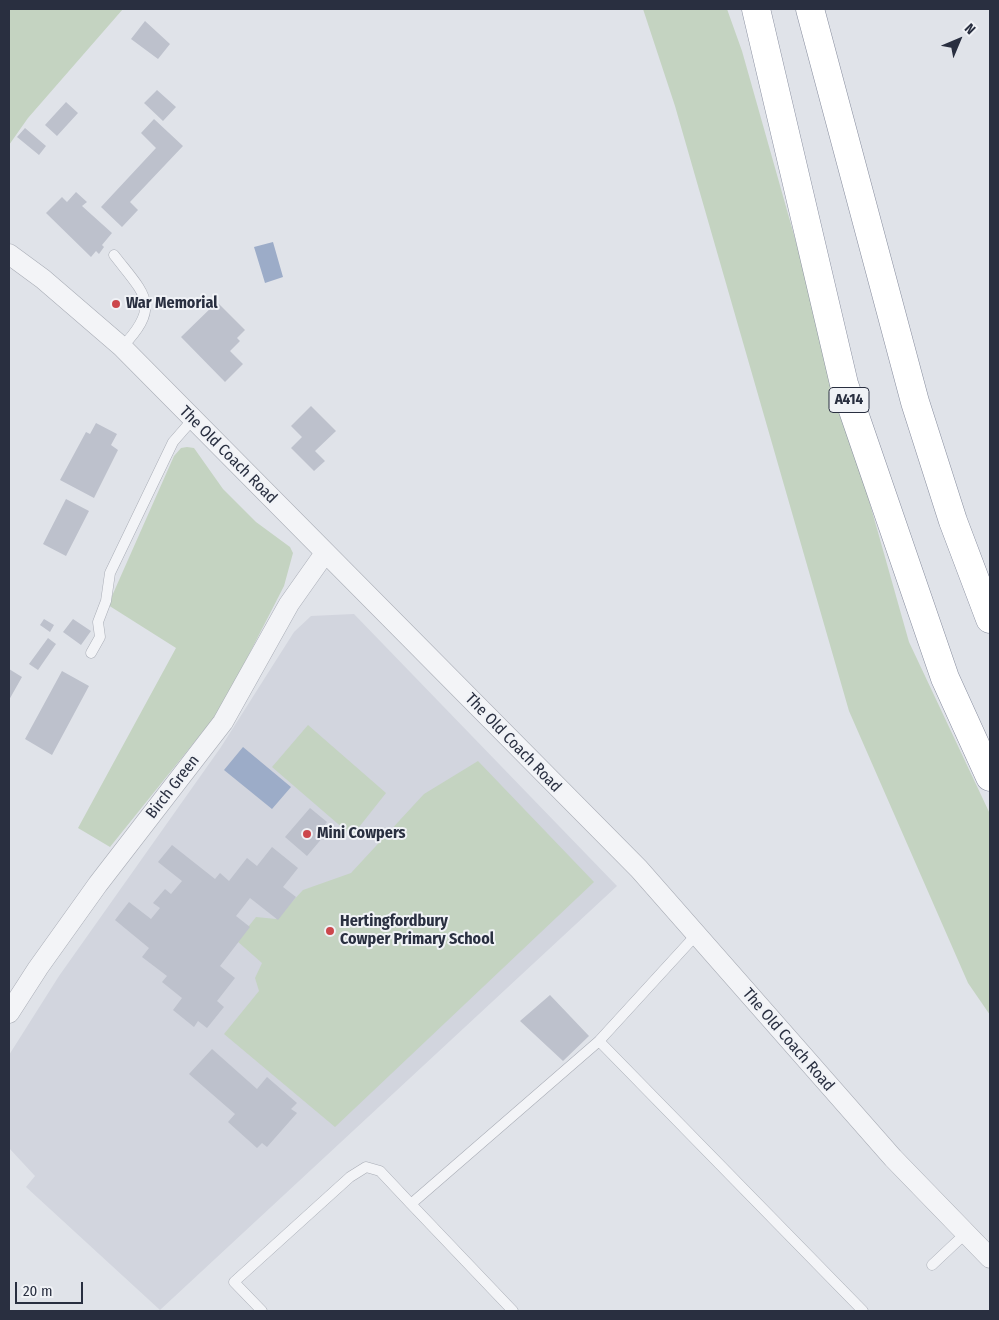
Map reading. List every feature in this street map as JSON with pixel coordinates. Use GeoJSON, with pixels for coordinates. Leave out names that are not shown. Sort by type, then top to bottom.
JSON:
{"type":"FeatureCollection","features":[{"type":"Feature","properties":{"kind":"highway","name":"A414"},"geometry":{"type":"LineString","coordinates":[[756,9],[844,384],[945,678],[990,777]]}},
{"type":"Feature","properties":{"kind":"highway"},"geometry":{"type":"LineString","coordinates":[[810,9],[915,402],[953,522],[990,619]]}},
{"type":"Feature","properties":{"kind":"street","name":"The Old Coach Road"},"geometry":{"type":"LineString","coordinates":[[9,254],[43,279],[122,347],[639,869],[886,1151],[990,1258]]}},
{"type":"Feature","properties":{"kind":"street","name":"Birch Green"},"geometry":{"type":"LineString","coordinates":[[9,1013],[38,968],[103,878],[223,722],[289,604],[325,553]]}},
{"type":"Feature","properties":{"kind":"lane"},"geometry":{"type":"LineString","coordinates":[[114,255],[143,293],[147,308],[137,331],[122,347]]}},
{"type":"Feature","properties":{"kind":"lane"},"geometry":{"type":"LineString","coordinates":[[91,653],[100,637],[98,622],[106,601],[110,573],[173,442],[193,419]]}},
{"type":"Feature","properties":{"kind":"lane"},"geometry":{"type":"LineString","coordinates":[[411,1204],[599,1041],[696,936]]}},
{"type":"Feature","properties":{"kind":"lane"},"geometry":{"type":"LineString","coordinates":[[599,1041],[862,1311]]}},
{"type":"Feature","properties":{"kind":"lane"},"geometry":{"type":"LineString","coordinates":[[262,1311],[234,1282],[350,1177],[366,1167],[380,1171],[513,1311]]}},
{"type":"Feature","properties":{"kind":"lane"},"geometry":{"type":"LineString","coordinates":[[932,1265],[966,1233]]}},
{"type":"Feature","properties":{"kind":"shaded area","name":"Hertingfordbury Cowper Primary School"},"geometry":{"type":"Polygon","coordinates":[[[354,614],[617,886],[160,1310],[26,1187],[35,1176],[9,1148],[9,1055],[59,976],[221,747],[294,632],[311,616],[354,614]]]}},
{"type":"Feature","properties":{"kind":"green space"},"geometry":{"type":"Polygon","coordinates":[[[9,9],[123,9],[28,118],[9,145],[9,9]]]}},
{"type":"Feature","properties":{"kind":"green space"},"geometry":{"type":"Polygon","coordinates":[[[643,9],[727,9],[742,51],[909,642],[990,814],[990,1015],[968,983],[849,711],[675,106],[643,9]]]}},
{"type":"Feature","properties":{"kind":"green space"},"geometry":{"type":"Polygon","coordinates":[[[181,448],[194,448],[223,489],[256,522],[290,547],[293,553],[284,586],[221,709],[110,847],[78,828],[176,648],[108,605],[174,456],[181,448]]]}},
{"type":"Feature","properties":{"kind":"green space"},"geometry":{"type":"Polygon","coordinates":[[[308,725],[386,793],[352,836],[272,767],[308,725]]]}},
{"type":"Feature","properties":{"kind":"green space"},"geometry":{"type":"Polygon","coordinates":[[[478,761],[594,882],[335,1127],[224,1034],[259,991],[255,978],[262,963],[237,941],[256,917],[276,919],[303,890],[351,873],[424,794],[478,761]]]}},
{"type":"Feature","properties":{"kind":"water"},"geometry":{"type":"Polygon","coordinates":[[[273,242],[283,277],[265,283],[254,247],[273,242]]]}},
{"type":"Feature","properties":{"kind":"water"},"geometry":{"type":"Polygon","coordinates":[[[243,747],[291,787],[272,809],[224,770],[243,747]]]}},
{"type":"Feature","properties":{"kind":"building"},"geometry":{"type":"Polygon","coordinates":[[[145,21],[170,44],[158,59],[131,39],[145,21]]]}},
{"type":"Feature","properties":{"kind":"building"},"geometry":{"type":"Polygon","coordinates":[[[157,90],[176,107],[163,121],[144,103],[157,90]]]}},
{"type":"Feature","properties":{"kind":"building"},"geometry":{"type":"Polygon","coordinates":[[[66,102],[78,113],[57,136],[45,125],[66,102]]]}},
{"type":"Feature","properties":{"kind":"building"},"geometry":{"type":"Polygon","coordinates":[[[154,119],[183,146],[130,202],[138,210],[122,227],[101,207],[156,148],[141,133],[154,119]]]}},
{"type":"Feature","properties":{"kind":"building"},"geometry":{"type":"Polygon","coordinates":[[[25,128],[46,146],[39,155],[17,137],[25,128]]]}},
{"type":"Feature","properties":{"kind":"building"},"geometry":{"type":"Polygon","coordinates":[[[76,192],[87,202],[82,206],[112,233],[102,245],[104,247],[99,254],[96,251],[91,257],[46,213],[62,197],[67,202],[76,192]]]}},
{"type":"Feature","properties":{"kind":"building"},"geometry":{"type":"Polygon","coordinates":[[[217,302],[245,330],[237,338],[240,341],[230,351],[243,364],[225,382],[181,337],[217,302]]]}},
{"type":"Feature","properties":{"kind":"building"},"geometry":{"type":"Polygon","coordinates":[[[311,406],[336,431],[315,451],[325,461],[314,471],[291,448],[302,437],[291,426],[311,406]]]}},
{"type":"Feature","properties":{"kind":"building"},"geometry":{"type":"Polygon","coordinates":[[[96,423],[117,434],[111,445],[118,450],[94,498],[60,480],[86,432],[90,434],[96,423]]]}},
{"type":"Feature","properties":{"kind":"building"},"geometry":{"type":"Polygon","coordinates":[[[66,499],[89,511],[66,556],[43,544],[66,499]]]}},
{"type":"Feature","properties":{"kind":"building"},"geometry":{"type":"Polygon","coordinates":[[[44,619],[54,625],[50,632],[40,625],[44,619]]]}},
{"type":"Feature","properties":{"kind":"building"},"geometry":{"type":"Polygon","coordinates":[[[73,619],[91,631],[81,645],[63,632],[73,619]]]}},
{"type":"Feature","properties":{"kind":"building"},"geometry":{"type":"Polygon","coordinates":[[[48,638],[56,644],[38,670],[29,664],[48,638]]]}},
{"type":"Feature","properties":{"kind":"building"},"geometry":{"type":"Polygon","coordinates":[[[9,669],[22,677],[9,700],[9,669]]]}},
{"type":"Feature","properties":{"kind":"building"},"geometry":{"type":"Polygon","coordinates":[[[62,671],[89,686],[52,755],[25,739],[62,671]]]}},
{"type":"Feature","properties":{"kind":"building","name":"Mini Cowpers"},"geometry":{"type":"Polygon","coordinates":[[[310,808],[327,822],[324,826],[329,830],[307,856],[285,837],[310,808]]]}},
{"type":"Feature","properties":{"kind":"building"},"geometry":{"type":"Polygon","coordinates":[[[172,845],[215,879],[220,873],[229,881],[247,858],[257,866],[272,847],[298,868],[283,887],[296,897],[278,920],[250,898],[236,916],[250,927],[220,966],[235,978],[217,1001],[224,1007],[207,1028],[198,1021],[194,1027],[173,1010],[182,998],[162,982],[167,976],[142,957],[149,948],[115,920],[129,902],[151,919],[160,908],[153,903],[165,889],[171,894],[182,881],[158,862],[172,845]]]}},
{"type":"Feature","properties":{"kind":"building"},"geometry":{"type":"Polygon","coordinates":[[[550,995],[589,1036],[563,1061],[520,1021],[550,995]]]}},
{"type":"Feature","properties":{"kind":"building"},"geometry":{"type":"Polygon","coordinates":[[[212,1049],[257,1089],[267,1077],[297,1103],[291,1109],[297,1113],[267,1147],[262,1143],[257,1148],[228,1122],[235,1114],[189,1074],[212,1049]]]}},
{"type":"Feature","properties":{"kind":"place","name":"War Memorial"},"geometry":{"type":"Point","coordinates":[116,304]}},
{"type":"Feature","properties":{"kind":"place","name":"Mini Cowpers"},"geometry":{"type":"Point","coordinates":[307,834]}},
{"type":"Feature","properties":{"kind":"place","name":"Hertingfordbury Cowper Primary School"},"geometry":{"type":"Point","coordinates":[330,931]}}]}
